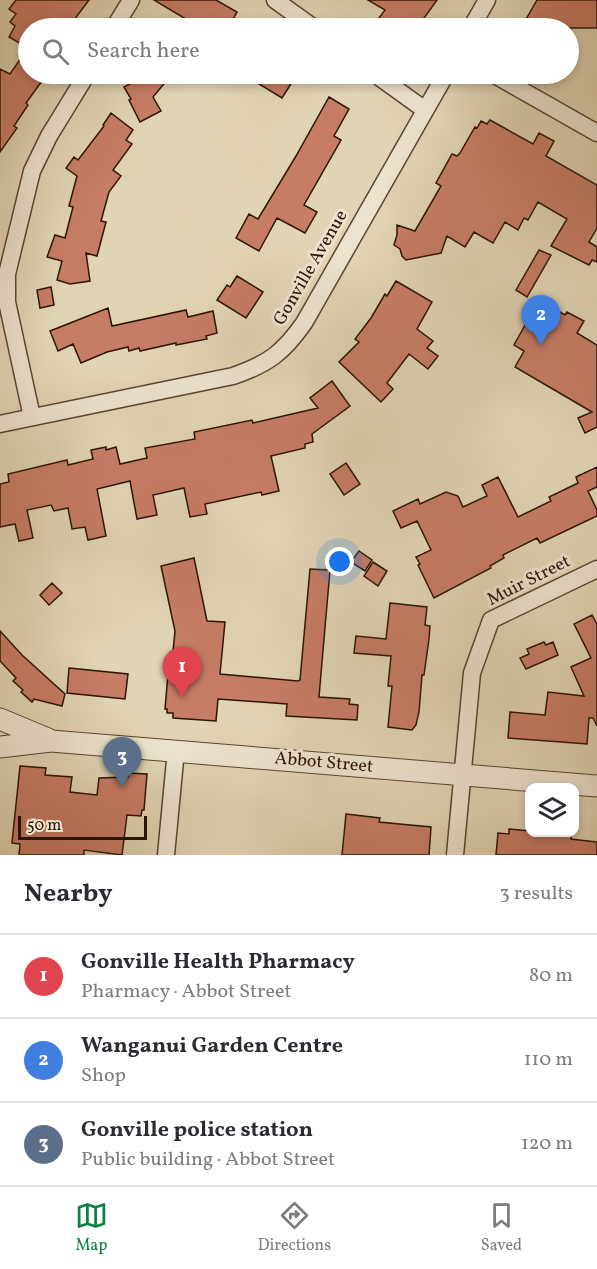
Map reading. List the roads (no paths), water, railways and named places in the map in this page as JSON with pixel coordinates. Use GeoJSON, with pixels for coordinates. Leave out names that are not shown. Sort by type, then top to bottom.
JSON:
{"type":"FeatureCollection","features":[{"type":"Feature","properties":{"kind":"street"},"geometry":{"type":"LineString","coordinates":[[120,18],[131,0]]}},
{"type":"Feature","properties":{"kind":"street"},"geometry":{"type":"LineString","coordinates":[[275,0],[300,18]]}},
{"type":"Feature","properties":{"kind":"street"},"geometry":{"type":"LineString","coordinates":[[477,18],[487,0]]}},
{"type":"Feature","properties":{"kind":"street"},"geometry":{"type":"LineString","coordinates":[[32,417],[7,302],[7,274],[32,171],[49,136],[81,84]]}},
{"type":"Feature","properties":{"kind":"street"},"geometry":{"type":"LineString","coordinates":[[389,84],[425,110]]}},
{"type":"Feature","properties":{"kind":"street","name":"Gonville Avenue"},"geometry":{"type":"LineString","coordinates":[[0,424],[233,376],[255,369],[273,359],[289,345],[304,323],[440,84]]}},
{"type":"Feature","properties":{"kind":"street"},"geometry":{"type":"LineString","coordinates":[[511,84],[597,133]]}},
{"type":"Feature","properties":{"kind":"street","name":"Muir Street"},"geometry":{"type":"LineString","coordinates":[[455,855],[472,673],[491,620],[597,569]]}},
{"type":"Feature","properties":{"kind":"street","name":"Abbot Street"},"geometry":{"type":"LineString","coordinates":[[0,719],[51,741]]}},
{"type":"Feature","properties":{"kind":"street","name":"Abbot Street"},"geometry":{"type":"LineString","coordinates":[[0,747],[51,741],[597,786]]}},
{"type":"Feature","properties":{"kind":"street"},"geometry":{"type":"LineString","coordinates":[[166,855],[176,750]]}},
{"type":"Feature","properties":{"kind":"place","name":"Wanganui Garden Centre"},"geometry":{"type":"Point","coordinates":[541,345]}},
{"type":"Feature","properties":{"kind":"place","name":"Gonville Health Pharmacy"},"geometry":{"type":"Point","coordinates":[182,697]}},
{"type":"Feature","properties":{"kind":"place","name":"Gonville police station"},"geometry":{"type":"Point","coordinates":[122,787]}}]}
